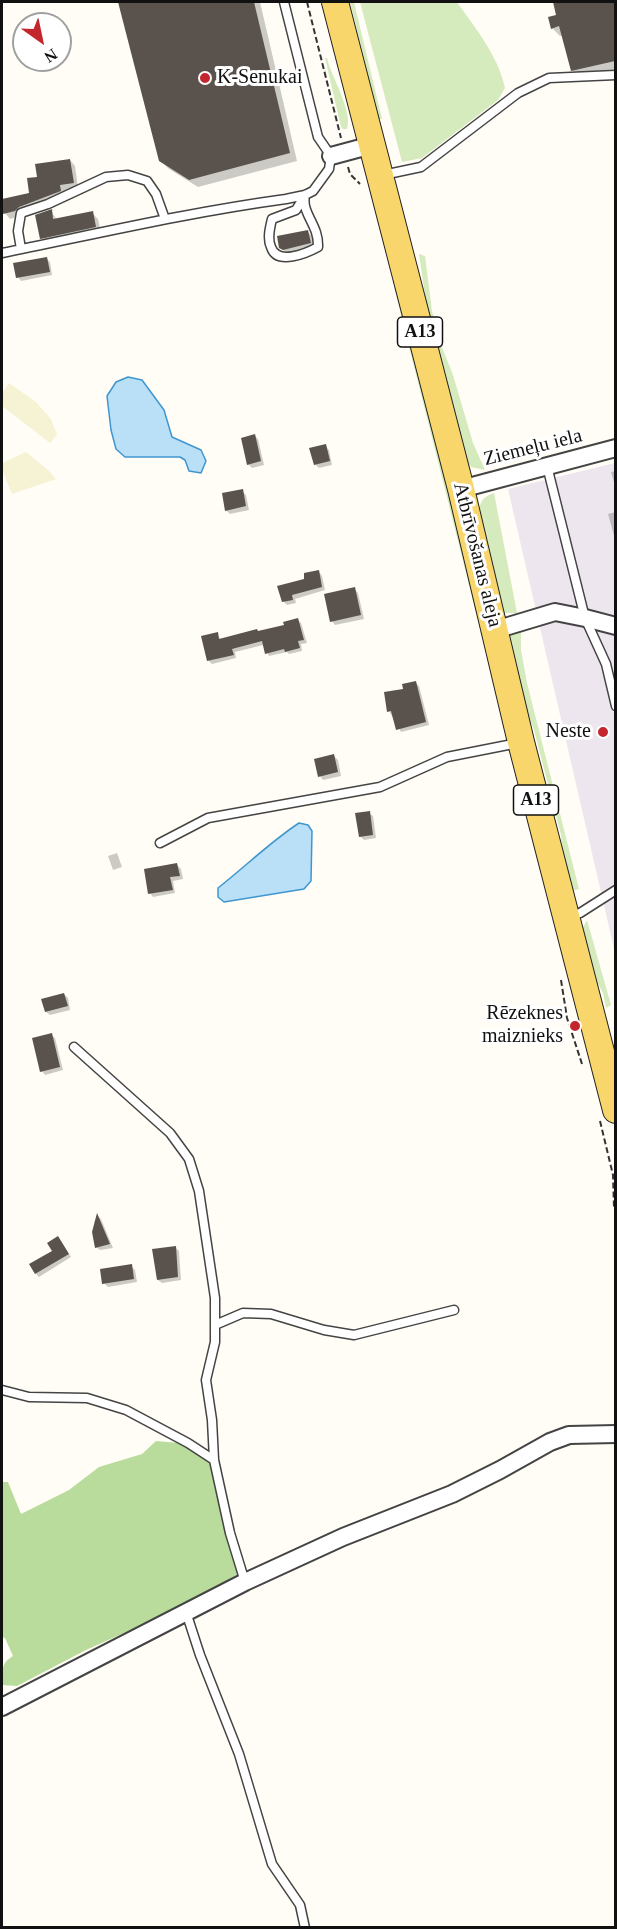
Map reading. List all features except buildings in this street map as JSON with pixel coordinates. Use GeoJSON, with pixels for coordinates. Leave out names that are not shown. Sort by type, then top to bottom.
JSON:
{"type":"FeatureCollection","features":[{"type":"Feature","properties":{"kind":"main road","name":"Atbrīvošanas aleja"},"geometry":{"type":"LineString","coordinates":[[335,2],[461,489],[521,742],[615,1110]]}},
{"type":"Feature","properties":{"kind":"street"},"geometry":{"type":"LineString","coordinates":[[331,156],[372,145]]}},
{"type":"Feature","properties":{"kind":"street","name":"Ziemeļu iela"},"geometry":{"type":"LineString","coordinates":[[461,489],[615,448]]}},
{"type":"Feature","properties":{"kind":"street"},"geometry":{"type":"LineString","coordinates":[[495,630],[555,612],[615,626]]}},
{"type":"Feature","properties":{"kind":"street"},"geometry":{"type":"LineString","coordinates":[[2,1707],[245,1582],[343,1537],[452,1494],[550,1442],[569,1435],[615,1434]]}},
{"type":"Feature","properties":{"kind":"lane"},"geometry":{"type":"LineString","coordinates":[[284,2],[318,137],[331,156],[329,169],[319,185],[305,195],[296,210],[272,219],[269,232],[271,248],[276,254],[288,257],[307,253],[318,247],[315,224],[304,203],[305,195]]}},
{"type":"Feature","properties":{"kind":"lane"},"geometry":{"type":"LineString","coordinates":[[380,176],[420,167],[518,93],[534,84],[549,78],[615,75]]}},
{"type":"Feature","properties":{"kind":"lane"},"geometry":{"type":"LineString","coordinates":[[21,249],[18,231],[21,213],[48,204],[106,177],[128,175],[147,181],[156,194],[165,219]]}},
{"type":"Feature","properties":{"kind":"lane"},"geometry":{"type":"LineString","coordinates":[[2,253],[165,219],[305,195]]}},
{"type":"Feature","properties":{"kind":"lane"},"geometry":{"type":"LineString","coordinates":[[547,465],[585,618],[606,664],[615,706]]}},
{"type":"Feature","properties":{"kind":"lane"},"geometry":{"type":"LineString","coordinates":[[160,843],[208,818],[380,787],[447,757],[521,742]]}},
{"type":"Feature","properties":{"kind":"lane"},"geometry":{"type":"LineString","coordinates":[[566,918],[580,913],[615,890]]}},
{"type":"Feature","properties":{"kind":"lane"},"geometry":{"type":"LineString","coordinates":[[74,1047],[170,1133],[189,1159],[199,1191],[215,1298],[214,1342],[206,1380],[212,1420],[214,1460],[230,1533],[245,1582]]}},
{"type":"Feature","properties":{"kind":"lane"},"geometry":{"type":"LineString","coordinates":[[215,1325],[243,1313],[271,1314],[324,1330],[354,1335],[454,1310]]}},
{"type":"Feature","properties":{"kind":"lane"},"geometry":{"type":"LineString","coordinates":[[2,1390],[29,1397],[87,1398],[126,1410],[188,1443],[214,1460]]}},
{"type":"Feature","properties":{"kind":"lane"},"geometry":{"type":"LineString","coordinates":[[186,1611],[200,1655],[239,1754],[272,1864],[300,1905],[305,1928]]}},
{"type":"Feature","properties":{"kind":"shaded area"},"geometry":{"type":"Polygon","coordinates":[[[9,383],[36,402],[51,419],[57,435],[50,443],[2,406],[2,393],[9,383]]]}},
{"type":"Feature","properties":{"kind":"shaded area"},"geometry":{"type":"Polygon","coordinates":[[[26,452],[56,479],[12,494],[2,470],[2,463],[26,452]]]}},
{"type":"Feature","properties":{"kind":"shaded area"},"geometry":{"type":"Polygon","coordinates":[[[615,463],[615,953],[508,489],[615,463]]]}},
{"type":"Feature","properties":{"kind":"green space"},"geometry":{"type":"Polygon","coordinates":[[[350,2],[354,2],[382,119],[379,119],[350,2]]]}},
{"type":"Feature","properties":{"kind":"green space"},"geometry":{"type":"Polygon","coordinates":[[[360,2],[457,2],[485,42],[497,64],[505,88],[498,100],[422,158],[402,162],[360,2]]]}},
{"type":"Feature","properties":{"kind":"green space"},"geometry":{"type":"Polygon","coordinates":[[[325,58],[327,58],[344,103],[347,113],[347,129],[341,127],[325,58]]]}},
{"type":"Feature","properties":{"kind":"green space"},"geometry":{"type":"Polygon","coordinates":[[[419,254],[425,256],[432,311],[440,342],[453,375],[473,443],[485,470],[471,467],[465,459],[426,302],[419,254]]]}},
{"type":"Feature","properties":{"kind":"green space"},"geometry":{"type":"Polygon","coordinates":[[[394,287],[396,287],[460,530],[508,740],[394,287]]]}},
{"type":"Feature","properties":{"kind":"green space"},"geometry":{"type":"Polygon","coordinates":[[[494,493],[517,613],[503,613],[479,515],[482,501],[494,493]]]}},
{"type":"Feature","properties":{"kind":"green space"},"geometry":{"type":"Polygon","coordinates":[[[521,628],[521,650],[527,683],[579,889],[569,892],[561,835],[534,730],[518,690],[508,639],[511,634],[521,628]]]}},
{"type":"Feature","properties":{"kind":"green space"},"geometry":{"type":"Polygon","coordinates":[[[587,920],[611,1005],[606,1008],[603,993],[589,967],[580,933],[587,920]]]}},
{"type":"Feature","properties":{"kind":"green space"},"geometry":{"type":"Polygon","coordinates":[[[156,1441],[179,1443],[215,1464],[239,1573],[195,1601],[86,1650],[17,1686],[2,1685],[4,1665],[13,1656],[5,1638],[2,1637],[2,1482],[8,1482],[21,1514],[69,1490],[99,1467],[142,1454],[156,1441]]]}},
{"type":"Feature","properties":{"kind":"water"},"geometry":{"type":"Polygon","coordinates":[[[128,377],[142,380],[164,410],[172,437],[201,450],[206,461],[201,473],[189,471],[185,460],[180,457],[125,457],[116,449],[107,396],[116,382],[128,377]]]}},
{"type":"Feature","properties":{"kind":"water"},"geometry":{"type":"Polygon","coordinates":[[[299,823],[308,825],[312,831],[311,881],[304,889],[224,902],[218,897],[218,888],[299,823]]]}},
{"type":"Feature","properties":{"kind":"place","name":"K-Senukai"},"geometry":{"type":"Point","coordinates":[205,78]}},
{"type":"Feature","properties":{"kind":"place","name":"Neste"},"geometry":{"type":"Point","coordinates":[603,732]}},
{"type":"Feature","properties":{"kind":"place","name":"Rēzeknes maiznieks"},"geometry":{"type":"Point","coordinates":[575,1026]}}]}
